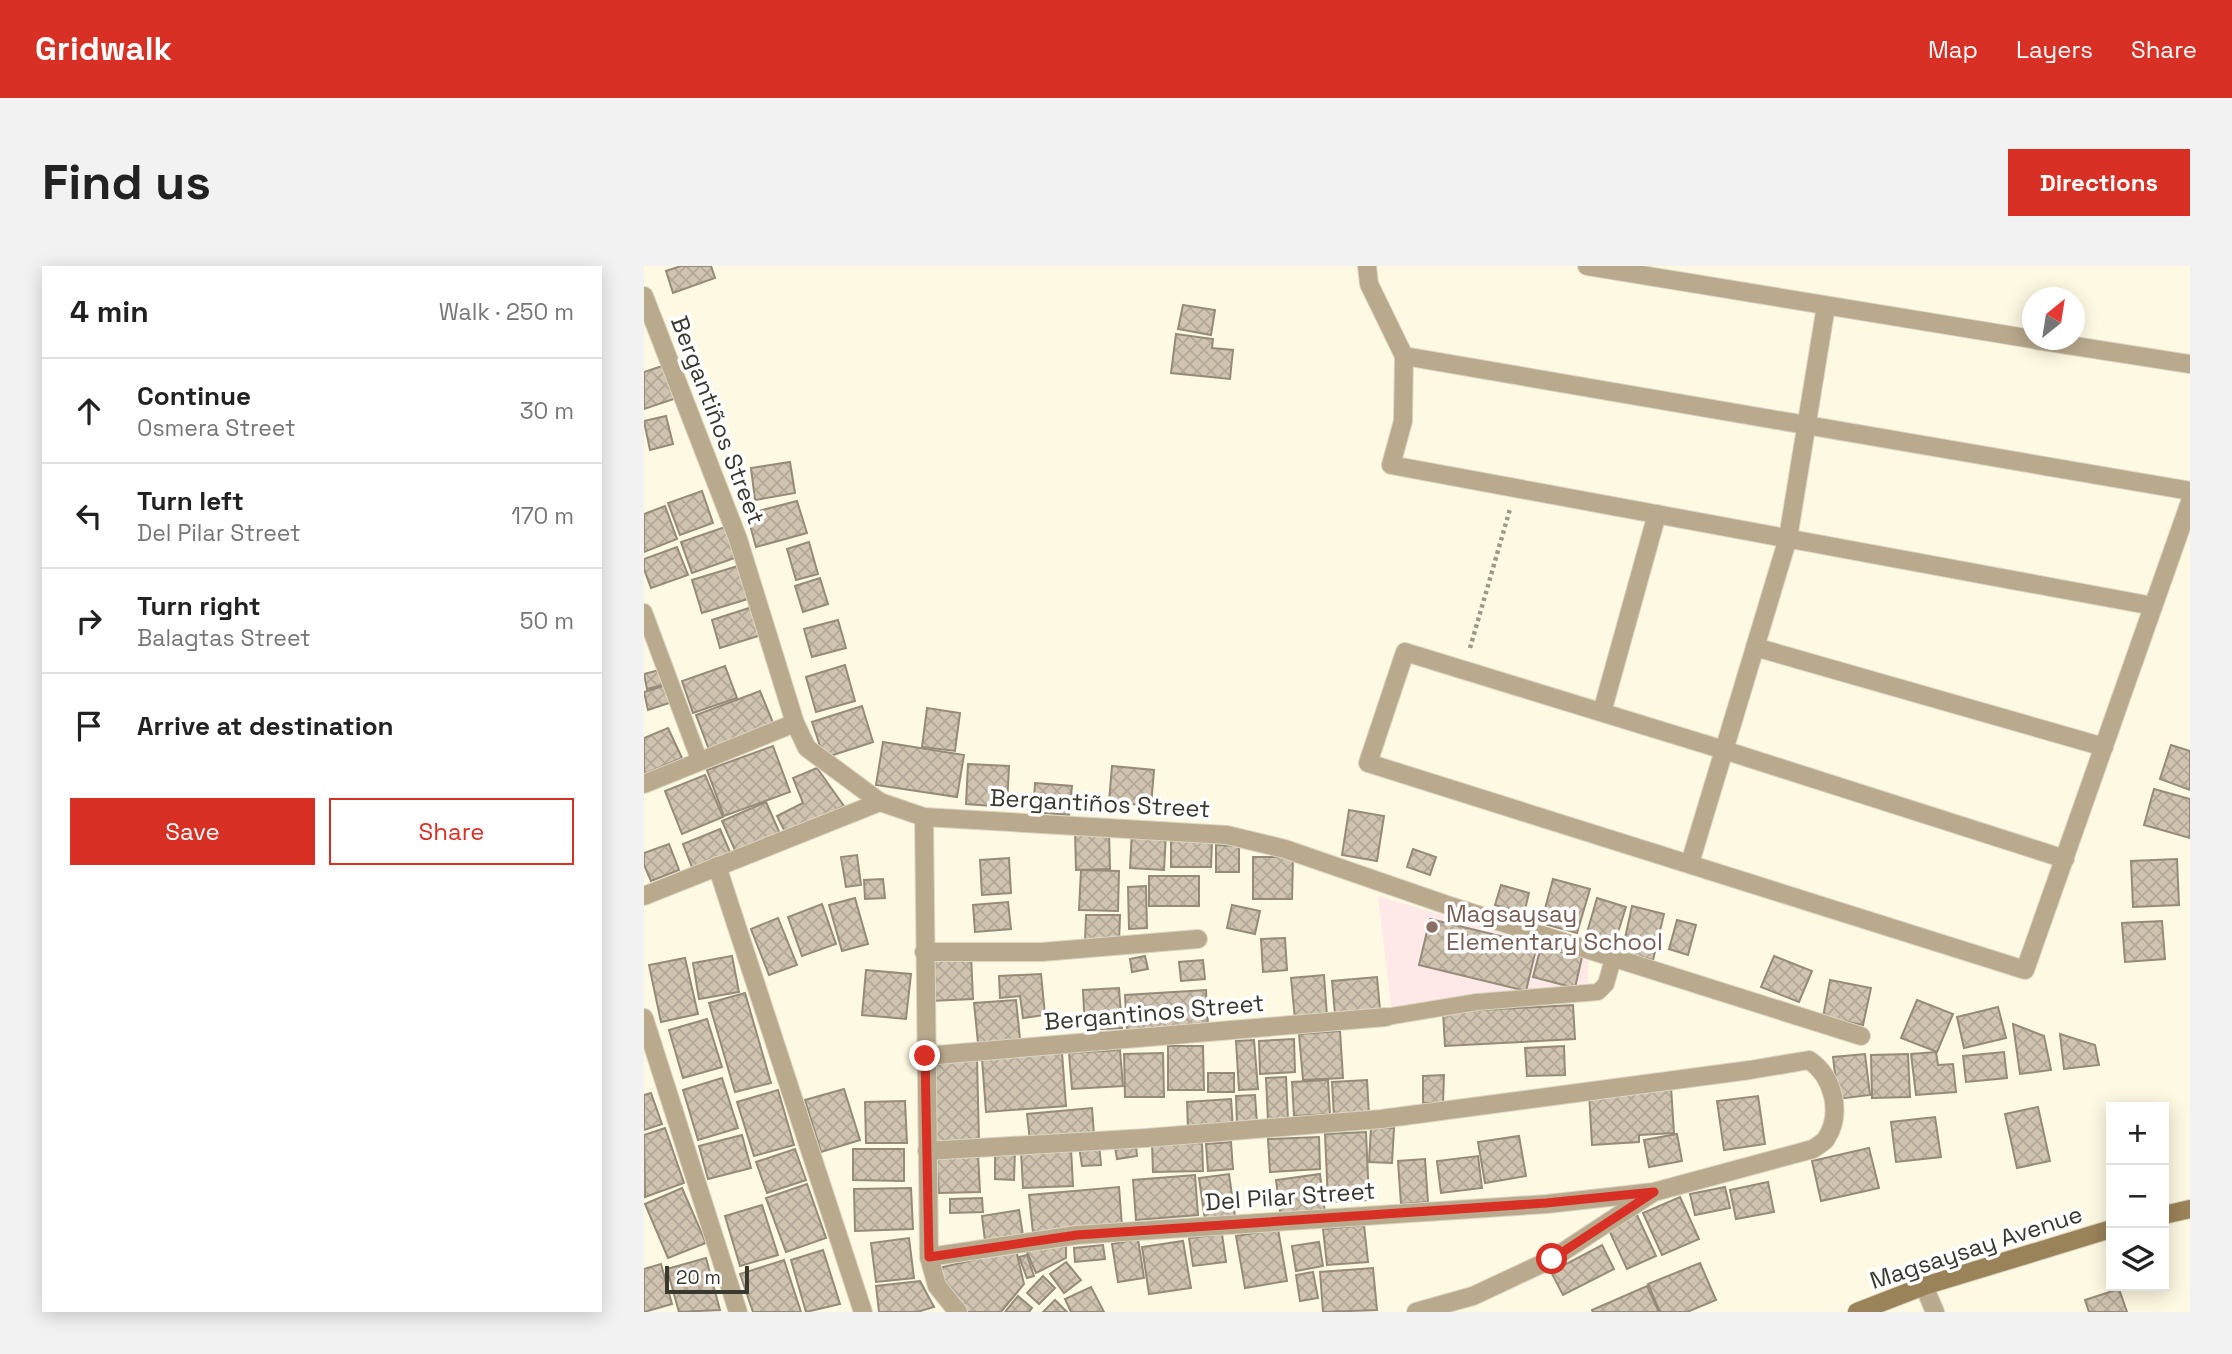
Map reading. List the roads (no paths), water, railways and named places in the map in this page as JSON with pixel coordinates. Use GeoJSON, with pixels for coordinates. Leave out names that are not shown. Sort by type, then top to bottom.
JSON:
{"type":"FeatureCollection","features":[{"type":"Feature","properties":{"kind":"main road"},"geometry":{"type":"LineString","coordinates":[[2169,1215],[2190,1209]]}},
{"type":"Feature","properties":{"kind":"main road","name":"Magsaysay Avenue"},"geometry":{"type":"LineString","coordinates":[[1857,1312],[1924,1286],[2106,1231]]}},
{"type":"Feature","properties":{"kind":"street"},"geometry":{"type":"LineString","coordinates":[[1367,266],[1369,284],[1404,356],[1403,421],[1391,464],[2153,606]]}},
{"type":"Feature","properties":{"kind":"street"},"geometry":{"type":"LineString","coordinates":[[1587,266],[2022,337]]}},
{"type":"Feature","properties":{"kind":"street","name":"Bergantiños Street"},"geometry":{"type":"LineString","coordinates":[[644,296],[738,539],[795,723],[807,748],[880,802],[924,817],[1227,835],[1285,849],[1447,905],[1861,1036]]}},
{"type":"Feature","properties":{"kind":"street"},"geometry":{"type":"LineString","coordinates":[[1690,863],[1788,538],[1826,306]]}},
{"type":"Feature","properties":{"kind":"street"},"geometry":{"type":"LineString","coordinates":[[2085,347],[2190,364]]}},
{"type":"Feature","properties":{"kind":"street"},"geometry":{"type":"LineString","coordinates":[[1404,356],[2190,491]]}},
{"type":"Feature","properties":{"kind":"street"},"geometry":{"type":"LineString","coordinates":[[2065,859],[1405,652],[1368,763],[2025,970],[2065,859],[2190,502]]}},
{"type":"Feature","properties":{"kind":"street"},"geometry":{"type":"LineString","coordinates":[[1602,712],[1657,514]]}},
{"type":"Feature","properties":{"kind":"street"},"geometry":{"type":"LineString","coordinates":[[1755,647],[2104,747]]}},
{"type":"Feature","properties":{"kind":"street"},"geometry":{"type":"LineString","coordinates":[[644,783],[795,723]]}},
{"type":"Feature","properties":{"kind":"street"},"geometry":{"type":"LineString","coordinates":[[644,896],[880,802]]}},
{"type":"Feature","properties":{"kind":"street"},"geometry":{"type":"LineString","coordinates":[[924,817],[929,1257],[937,1286],[958,1312]]}},
{"type":"Feature","properties":{"kind":"street"},"geometry":{"type":"LineString","coordinates":[[717,866],[863,1312]]}},
{"type":"Feature","properties":{"kind":"street"},"geometry":{"type":"LineString","coordinates":[[924,952],[1042,952],[1198,939]]}},
{"type":"Feature","properties":{"kind":"street","name":"Bergantinos Street"},"geometry":{"type":"LineString","coordinates":[[925,1056],[1386,1017]]}},
{"type":"Feature","properties":{"kind":"street"},"geometry":{"type":"LineString","coordinates":[[644,1018],[738,1312]]}},
{"type":"Feature","properties":{"kind":"street"},"geometry":{"type":"LineString","coordinates":[[927,1151],[1146,1138],[1381,1119],[1809,1060],[1821,1068],[1832,1087],[1832,1122],[1826,1139],[1813,1149],[1654,1192],[1552,1259],[1474,1296],[1416,1312]]}},
{"type":"Feature","properties":{"kind":"street","name":"Del Pilar Street"},"geometry":{"type":"LineString","coordinates":[[929,1257],[1077,1235],[1533,1205],[1654,1192]]}},
{"type":"Feature","properties":{"kind":"street"},"geometry":{"type":"LineString","coordinates":[[1924,1286],[1935,1312]]}},
{"type":"Feature","properties":{"kind":"lane"},"geometry":{"type":"LineString","coordinates":[[644,612],[700,762]]}},
{"type":"Feature","properties":{"kind":"lane"},"geometry":{"type":"LineString","coordinates":[[1386,1017],[1477,1002],[1598,992],[1606,984],[1614,959]]}},
{"type":"Feature","properties":{"kind":"place","name":"Magsaysay Elementary School"},"geometry":{"type":"Point","coordinates":[1432,927]}}]}
